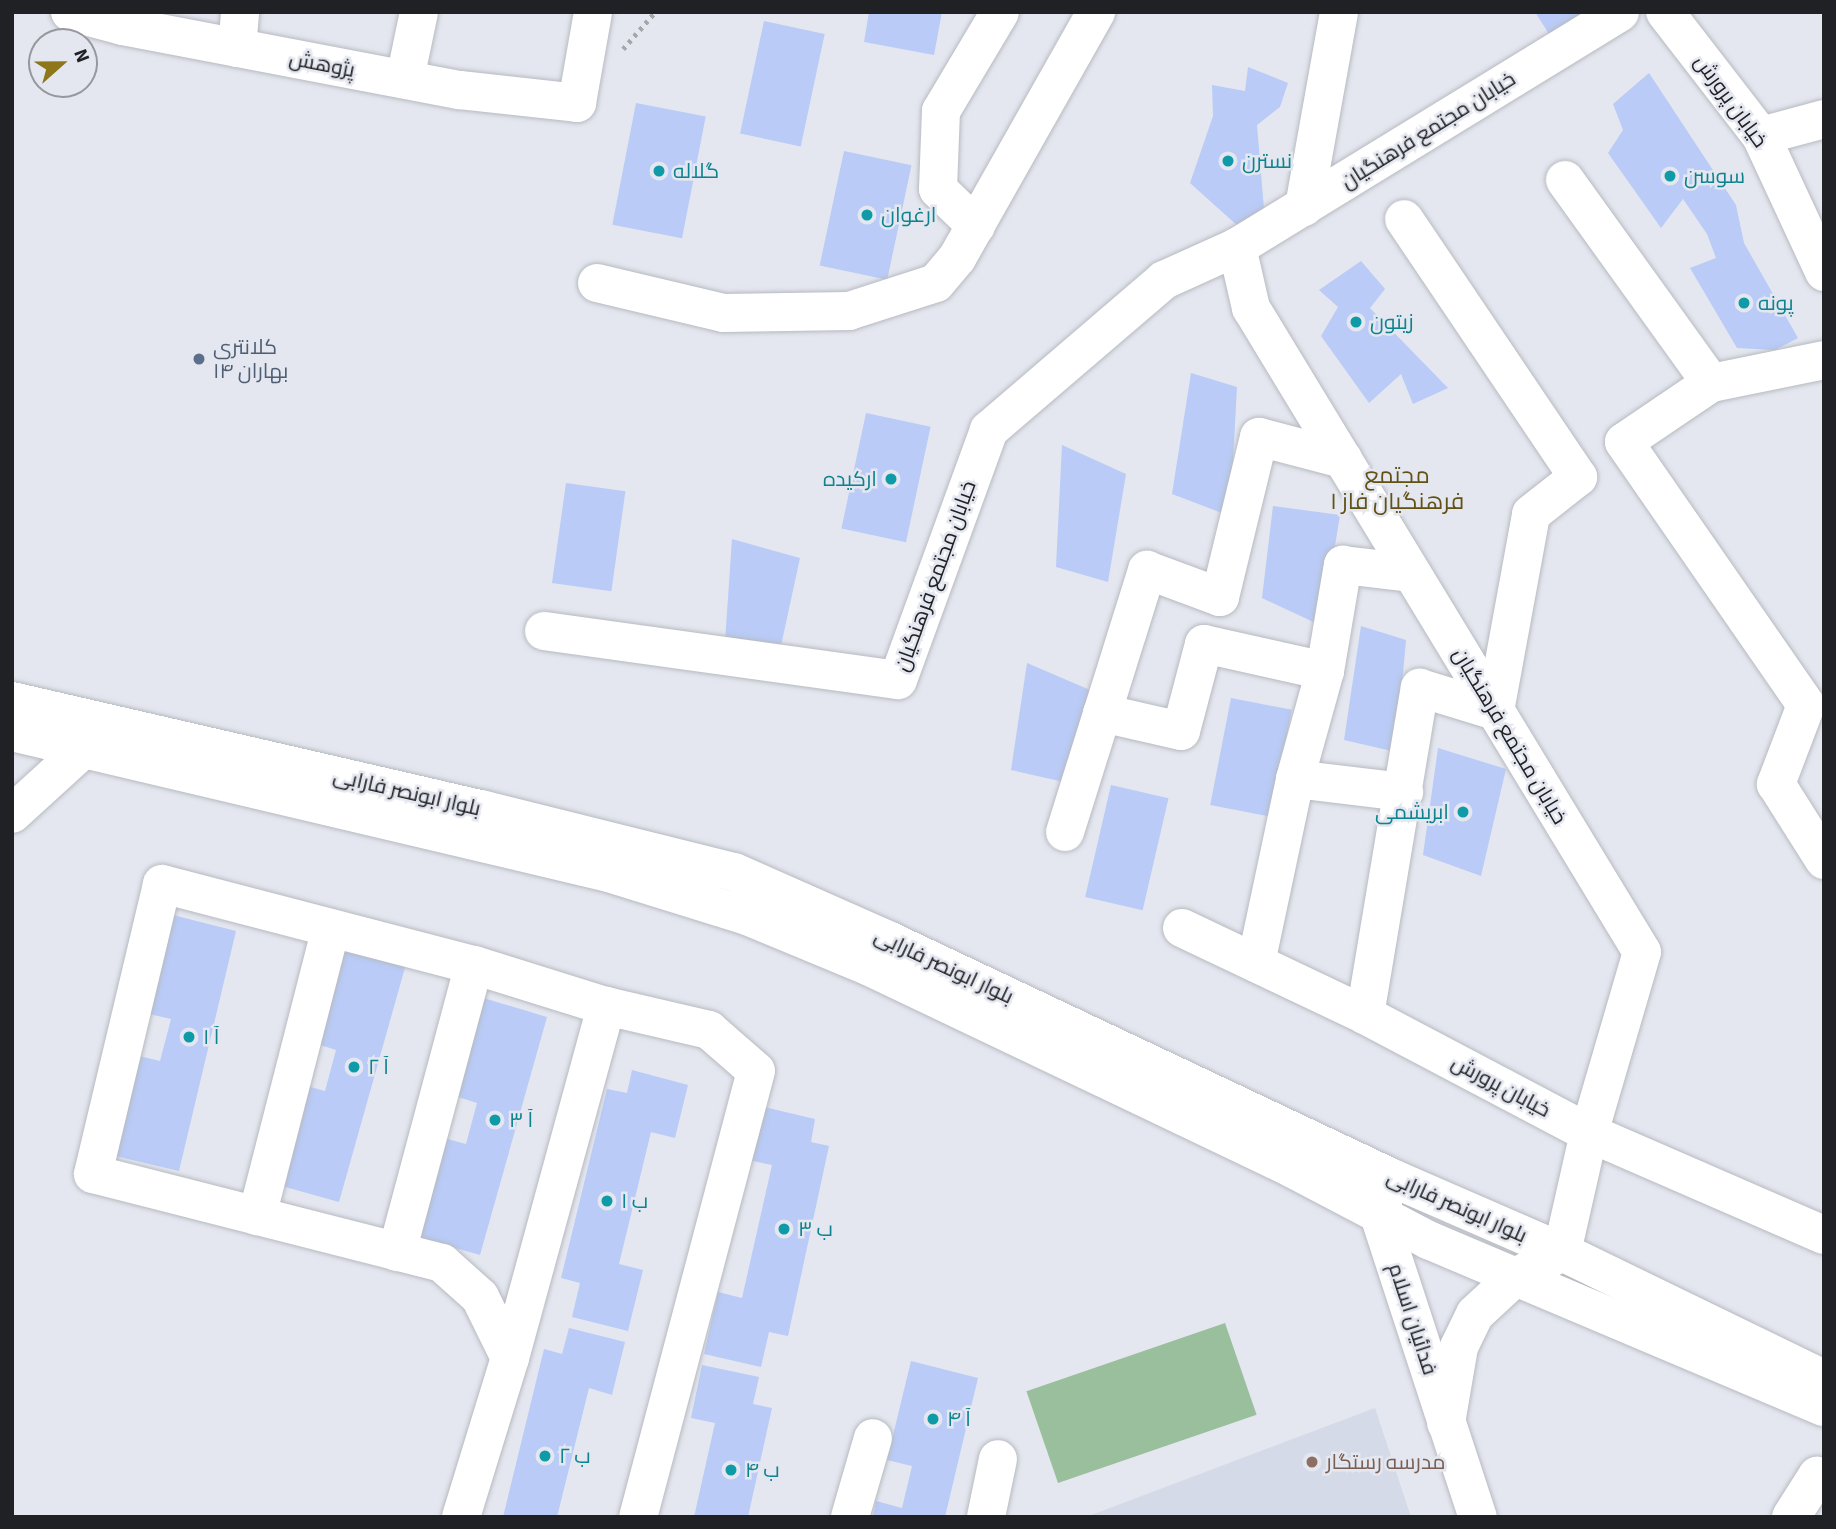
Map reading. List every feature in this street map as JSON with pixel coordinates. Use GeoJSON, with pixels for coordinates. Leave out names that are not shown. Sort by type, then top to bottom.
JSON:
{"type":"FeatureCollection","features":[{"type":"Feature","properties":{"kind":"street","name":"پژوهش"},"geometry":{"type":"LineString","coordinates":[[70,12],[239,30],[405,79],[460,90],[577,103],[593,12]]}},
{"type":"Feature","properties":{"kind":"street"},"geometry":{"type":"LineString","coordinates":[[405,79],[419,12]]}},
{"type":"Feature","properties":{"kind":"street"},"geometry":{"type":"LineString","coordinates":[[975,226],[938,189],[941,111],[1000,12]]}},
{"type":"Feature","properties":{"kind":"street"},"geometry":{"type":"LineString","coordinates":[[597,284],[724,313],[849,311],[936,283],[957,258],[1096,12]]}},
{"type":"Feature","properties":{"kind":"street"},"geometry":{"type":"LineString","coordinates":[[1304,206],[1339,12]]}},
{"type":"Feature","properties":{"kind":"street","name":"خیابان مجتمع فرهنگیان"},"geometry":{"type":"LineString","coordinates":[[544,631],[898,680],[989,429],[1164,280],[1237,247],[1620,12]]}},
{"type":"Feature","properties":{"kind":"street","name":"خیابان پرورش"},"geometry":{"type":"LineString","coordinates":[[1665,12],[1761,136],[1824,272]]}},
{"type":"Feature","properties":{"kind":"street"},"geometry":{"type":"LineString","coordinates":[[1761,136],[1824,119]]}},
{"type":"Feature","properties":{"kind":"street"},"geometry":{"type":"LineString","coordinates":[[1565,180],[1711,383]]}},
{"type":"Feature","properties":{"kind":"street"},"geometry":{"type":"LineString","coordinates":[[1404,219],[1578,477]]}},
{"type":"Feature","properties":{"kind":"street","name":"خیابان مجتمع فرهنگیان"},"geometry":{"type":"LineString","coordinates":[[1237,247],[1251,308],[1642,952],[1590,1133],[1562,1252]]}},
{"type":"Feature","properties":{"kind":"street"},"geometry":{"type":"LineString","coordinates":[[1365,1015],[1420,688],[1495,711],[1531,514],[1624,442],[1711,383],[1824,360]]}},
{"type":"Feature","properties":{"kind":"street"},"geometry":{"type":"LineString","coordinates":[[1065,832],[1147,570],[1220,597],[1259,437],[1343,459]]}},
{"type":"Feature","properties":{"kind":"street"},"geometry":{"type":"LineString","coordinates":[[1624,442],[1806,705],[1776,783],[1824,860]]}},
{"type":"Feature","properties":{"kind":"street"},"geometry":{"type":"LineString","coordinates":[[1256,963],[1295,779],[1325,671],[1343,565],[1411,572]]}},
{"type":"Feature","properties":{"kind":"street"},"geometry":{"type":"LineString","coordinates":[[1102,713],[1181,731],[1204,644],[1325,671]]}},
{"type":"Feature","properties":{"kind":"street","name":"بلوار ابونصر فارابی"},"geometry":{"type":"LineString","coordinates":[[12,701],[86,734],[609,873],[747,916],[868,966],[1293,1170],[1428,1240],[1824,1406]]}},
{"type":"Feature","properties":{"kind":"street","name":"بلوار ابونصر فارابی"},"geometry":{"type":"LineString","coordinates":[[12,732],[86,734],[481,809],[734,872],[888,940],[1392,1178],[1562,1252],[1824,1379]]}},
{"type":"Feature","properties":{"kind":"street"},"geometry":{"type":"LineString","coordinates":[[12,814],[86,734]]}},
{"type":"Feature","properties":{"kind":"street"},"geometry":{"type":"LineString","coordinates":[[1295,779],[1404,792]]}},
{"type":"Feature","properties":{"kind":"street"},"geometry":{"type":"LineString","coordinates":[[510,1358],[480,1297],[442,1263],[93,1174],[162,884],[474,965],[606,1006],[709,1030],[756,1071],[638,1517]]}},
{"type":"Feature","properties":{"kind":"street"},"geometry":{"type":"LineString","coordinates":[[257,1216],[331,928]]}},
{"type":"Feature","properties":{"kind":"street","name":"خیابان پرورش"},"geometry":{"type":"LineString","coordinates":[[1182,928],[1365,1015],[1590,1133],[1824,1235]]}},
{"type":"Feature","properties":{"kind":"street"},"geometry":{"type":"LineString","coordinates":[[397,1252],[474,965]]}},
{"type":"Feature","properties":{"kind":"street"},"geometry":{"type":"LineString","coordinates":[[461,1517],[510,1358],[606,1006]]}},
{"type":"Feature","properties":{"kind":"street"},"geometry":{"type":"LineString","coordinates":[[1379,1215],[1392,1178]]}},
{"type":"Feature","properties":{"kind":"street","name":"فدائیان اسلام"},"geometry":{"type":"LineString","coordinates":[[1379,1215],[1478,1517]]}},
{"type":"Feature","properties":{"kind":"street","name":"فدائیان اسلام"},"geometry":{"type":"LineString","coordinates":[[1446,1423],[1460,1347],[1475,1314],[1514,1278],[1562,1252]]}},
{"type":"Feature","properties":{"kind":"street"},"geometry":{"type":"LineString","coordinates":[[850,1517],[873,1438]]}},
{"type":"Feature","properties":{"kind":"street"},"geometry":{"type":"LineString","coordinates":[[986,1517],[998,1459]]}},
{"type":"Feature","properties":{"kind":"street"},"geometry":{"type":"LineString","coordinates":[[1791,1517],[1820,1477]]}},
{"type":"Feature","properties":{"kind":"shaded area","name":"مدرسه رستگار"},"geometry":{"type":"Polygon","coordinates":[[[1375,1408],[1411,1517],[1086,1517],[1375,1408]]]}},
{"type":"Feature","properties":{"kind":"green space"},"geometry":{"type":"Polygon","coordinates":[[[1225,1323],[1257,1415],[1058,1483],[1026,1391],[1225,1323]]]}},
{"type":"Feature","properties":{"kind":"building"},"geometry":{"type":"Polygon","coordinates":[[[869,12],[942,12],[934,55],[864,42],[869,12]]]}},
{"type":"Feature","properties":{"kind":"building"},"geometry":{"type":"Polygon","coordinates":[[[1535,12],[1588,12],[1551,37],[1535,12]]]}},
{"type":"Feature","properties":{"kind":"building"},"geometry":{"type":"Polygon","coordinates":[[[764,21],[825,34],[801,146],[740,133],[764,21]]]}},
{"type":"Feature","properties":{"kind":"building","name":"نسترن"},"geometry":{"type":"Polygon","coordinates":[[[1248,67],[1288,83],[1280,107],[1257,125],[1264,209],[1239,227],[1190,183],[1213,116],[1212,85],[1245,91],[1248,67]]]}},
{"type":"Feature","properties":{"kind":"building"},"geometry":{"type":"Polygon","coordinates":[[[1649,73],[1736,205],[1744,243],[1798,338],[1775,350],[1737,348],[1690,268],[1716,258],[1707,234],[1683,199],[1661,228],[1608,153],[1623,130],[1613,104],[1649,73]]]}},
{"type":"Feature","properties":{"kind":"building","name":"گلاله"},"geometry":{"type":"Polygon","coordinates":[[[636,103],[706,117],[682,238],[612,225],[636,103]]]}},
{"type":"Feature","properties":{"kind":"building","name":"ارغوان"},"geometry":{"type":"Polygon","coordinates":[[[844,151],[911,165],[887,280],[820,265],[844,151]]]}},
{"type":"Feature","properties":{"kind":"building","name":"زیتون"},"geometry":{"type":"Polygon","coordinates":[[[1361,261],[1385,289],[1370,308],[1448,388],[1413,404],[1401,374],[1369,403],[1321,336],[1338,307],[1319,290],[1361,261]]]}},
{"type":"Feature","properties":{"kind":"building"},"geometry":{"type":"Polygon","coordinates":[[[1191,373],[1237,387],[1230,516],[1172,494],[1191,373]]]}},
{"type":"Feature","properties":{"kind":"building","name":"ارکیده"},"geometry":{"type":"Polygon","coordinates":[[[866,413],[931,427],[906,542],[841,528],[866,413]]]}},
{"type":"Feature","properties":{"kind":"building"},"geometry":{"type":"Polygon","coordinates":[[[1062,445],[1126,474],[1108,582],[1056,567],[1062,445]]]}},
{"type":"Feature","properties":{"kind":"building"},"geometry":{"type":"Polygon","coordinates":[[[566,483],[625,491],[611,591],[552,583],[566,483]]]}},
{"type":"Feature","properties":{"kind":"building"},"geometry":{"type":"Polygon","coordinates":[[[1273,506],[1340,515],[1322,626],[1262,598],[1273,506]]]}},
{"type":"Feature","properties":{"kind":"building"},"geometry":{"type":"Polygon","coordinates":[[[732,539],[800,558],[779,655],[725,642],[732,539]]]}},
{"type":"Feature","properties":{"kind":"building"},"geometry":{"type":"Polygon","coordinates":[[[1361,626],[1406,640],[1396,752],[1344,740],[1361,626]]]}},
{"type":"Feature","properties":{"kind":"building"},"geometry":{"type":"Polygon","coordinates":[[[1027,663],[1090,690],[1073,784],[1011,770],[1027,663]]]}},
{"type":"Feature","properties":{"kind":"building"},"geometry":{"type":"Polygon","coordinates":[[[1231,698],[1292,710],[1271,817],[1210,805],[1231,698]]]}},
{"type":"Feature","properties":{"kind":"building","name":"ابریشمی"},"geometry":{"type":"Polygon","coordinates":[[[1438,748],[1506,769],[1481,876],[1423,855],[1438,748]]]}},
{"type":"Feature","properties":{"kind":"building"},"geometry":{"type":"Polygon","coordinates":[[[1111,785],[1168,798],[1143,910],[1085,897],[1111,785]]]}},
{"type":"Feature","properties":{"kind":"building","name":"آ ۱"},"geometry":{"type":"Polygon","coordinates":[[[169,914],[236,931],[179,1171],[111,1155],[135,1055],[160,1061],[171,1019],[145,1013],[169,914]]]}},
{"type":"Feature","properties":{"kind":"building","name":"آ ۲"},"geometry":{"type":"Polygon","coordinates":[[[339,945],[406,964],[339,1202],[271,1183],[300,1084],[325,1091],[336,1050],[311,1042],[339,945]]]}},
{"type":"Feature","properties":{"kind":"building","name":"آ ۳"},"geometry":{"type":"Polygon","coordinates":[[[480,997],[547,1017],[480,1255],[413,1236],[440,1137],[466,1144],[477,1103],[452,1095],[480,997]]]}},
{"type":"Feature","properties":{"kind":"building","name":"ب ۱"},"geometry":{"type":"Polygon","coordinates":[[[632,1070],[688,1085],[675,1138],[651,1132],[619,1264],[643,1270],[628,1331],[572,1317],[580,1283],[561,1278],[607,1089],[627,1093],[632,1070]]]}},
{"type":"Feature","properties":{"kind":"building","name":"ب ۳"},"geometry":{"type":"Polygon","coordinates":[[[760,1106],[815,1119],[811,1142],[829,1146],[788,1336],[769,1332],[761,1367],[704,1354],[718,1292],[742,1298],[772,1165],[748,1160],[760,1106]]]}},
{"type":"Feature","properties":{"kind":"building","name":"ب ۲"},"geometry":{"type":"Polygon","coordinates":[[[569,1328],[625,1342],[612,1395],[589,1388],[557,1517],[503,1517],[544,1349],[562,1354],[569,1328]]]}},
{"type":"Feature","properties":{"kind":"building","name":"آ ۴"},"geometry":{"type":"Polygon","coordinates":[[[911,1361],[978,1378],[945,1517],[873,1517],[876,1501],[902,1508],[912,1466],[887,1460],[911,1361]]]}},
{"type":"Feature","properties":{"kind":"building","name":"ب ۴"},"geometry":{"type":"Polygon","coordinates":[[[702,1365],[759,1377],[753,1404],[772,1408],[748,1517],[694,1517],[715,1423],[691,1418],[702,1365]]]}},
{"type":"Feature","properties":{"kind":"place","name":"نسترن"},"geometry":{"type":"Point","coordinates":[1228,161]}},
{"type":"Feature","properties":{"kind":"place","name":"گلاله"},"geometry":{"type":"Point","coordinates":[659,171]}},
{"type":"Feature","properties":{"kind":"place","name":"سوسن"},"geometry":{"type":"Point","coordinates":[1670,176]}},
{"type":"Feature","properties":{"kind":"place","name":"ارغوان"},"geometry":{"type":"Point","coordinates":[867,215]}},
{"type":"Feature","properties":{"kind":"place","name":"پونه"},"geometry":{"type":"Point","coordinates":[1744,303]}},
{"type":"Feature","properties":{"kind":"place","name":"زیتون"},"geometry":{"type":"Point","coordinates":[1356,322]}},
{"type":"Feature","properties":{"kind":"place","name":"کلانتری ۱۴ بهاران"},"geometry":{"type":"Point","coordinates":[199,359]}},
{"type":"Feature","properties":{"kind":"place","name":"ارکیده"},"geometry":{"type":"Point","coordinates":[891,479]}},
{"type":"Feature","properties":{"kind":"place","name":"ابریشمی"},"geometry":{"type":"Point","coordinates":[1463,812]}},
{"type":"Feature","properties":{"kind":"place","name":"آ ۱"},"geometry":{"type":"Point","coordinates":[189,1037]}},
{"type":"Feature","properties":{"kind":"place","name":"آ ۲"},"geometry":{"type":"Point","coordinates":[354,1067]}},
{"type":"Feature","properties":{"kind":"place","name":"آ ۳"},"geometry":{"type":"Point","coordinates":[495,1120]}},
{"type":"Feature","properties":{"kind":"place","name":"ب ۱"},"geometry":{"type":"Point","coordinates":[607,1201]}},
{"type":"Feature","properties":{"kind":"place","name":"ب ۳"},"geometry":{"type":"Point","coordinates":[784,1229]}},
{"type":"Feature","properties":{"kind":"place","name":"آ ۴"},"geometry":{"type":"Point","coordinates":[933,1419]}},
{"type":"Feature","properties":{"kind":"place","name":"ب ۲"},"geometry":{"type":"Point","coordinates":[545,1456]}},
{"type":"Feature","properties":{"kind":"place","name":"مدرسه رستگار"},"geometry":{"type":"Point","coordinates":[1312,1462]}},
{"type":"Feature","properties":{"kind":"place","name":"ب ۴"},"geometry":{"type":"Point","coordinates":[731,1470]}},
{"type":"Feature","properties":{"kind":"district","name":"مجتمع فرهنگیان فاز ۱"},"geometry":{"type":"Point","coordinates":[1397,489]}}]}
